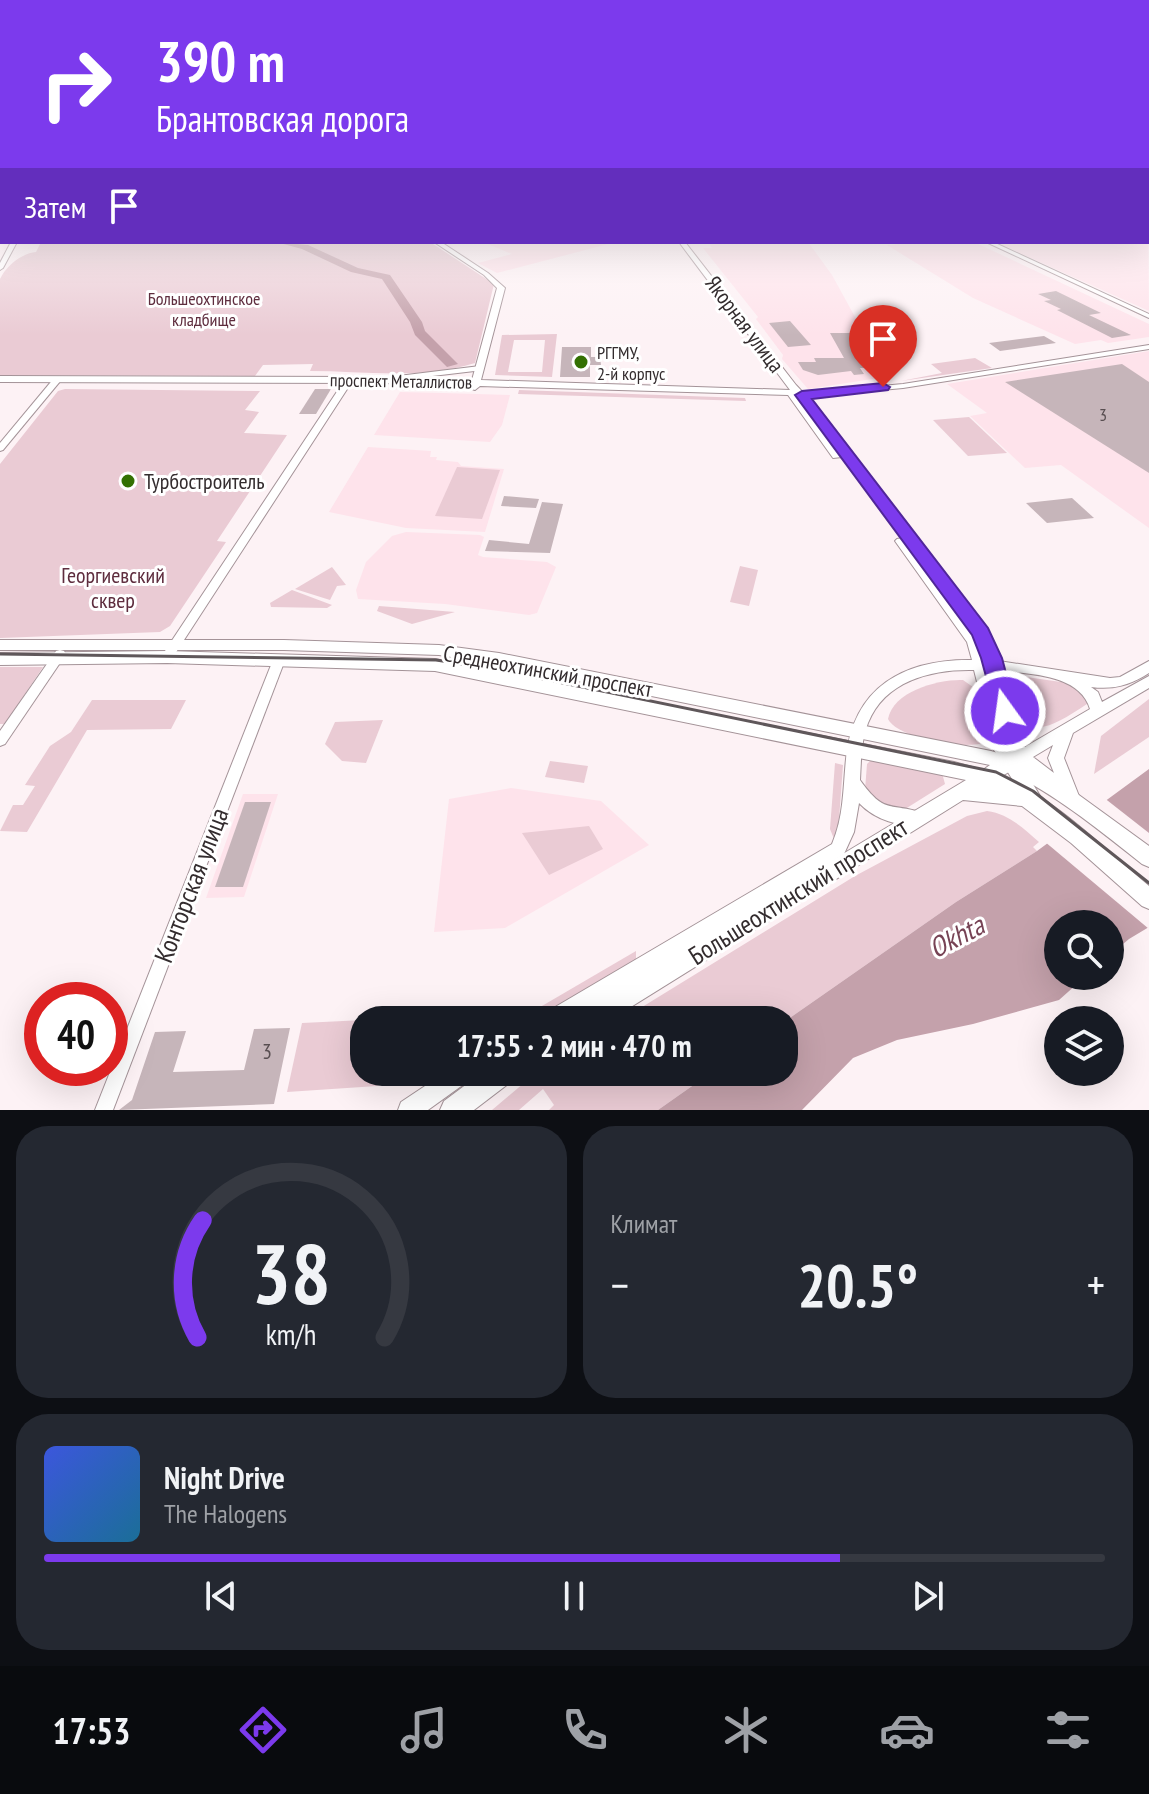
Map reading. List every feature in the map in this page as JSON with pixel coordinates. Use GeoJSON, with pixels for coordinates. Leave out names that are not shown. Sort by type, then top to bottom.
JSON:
{"type":"FeatureCollection","features":[{"type":"Feature","properties":{"kind":"main road","name":"Среднеохтинский проспект"},"geometry":{"type":"LineString","coordinates":[[0,645],[62,651],[439,650],[856,739],[986,778],[1048,816],[1149,899]]}},
{"type":"Feature","properties":{"kind":"main road","name":"Среднеохтинский проспект"},"geometry":{"type":"LineString","coordinates":[[171,650],[279,660],[435,665],[856,739],[1016,760],[1074,799],[1149,858]]}},
{"type":"Feature","properties":{"kind":"main road","name":"Среднеохтинский проспект"},"geometry":{"type":"LineString","coordinates":[[0,659],[62,651]]}},
{"type":"Feature","properties":{"kind":"main road","name":"Большеохтинский проспект"},"geometry":{"type":"LineString","coordinates":[[611,1006],[1016,760]]}},
{"type":"Feature","properties":{"kind":"main road"},"geometry":{"type":"LineString","coordinates":[[960,793],[993,794],[1026,801]]}},
{"type":"Feature","properties":{"kind":"main road"},"geometry":{"type":"LineString","coordinates":[[453,1110],[485,1086]]}},
{"type":"Feature","properties":{"kind":"street"},"geometry":{"type":"LineString","coordinates":[[0,268],[13,244]]}},
{"type":"Feature","properties":{"kind":"street"},"geometry":{"type":"LineString","coordinates":[[440,244],[486,274],[501,288],[475,385]]}},
{"type":"Feature","properties":{"kind":"street","name":"Якорная улица"},"geometry":{"type":"LineString","coordinates":[[681,244],[795,394],[968,631],[988,665],[996,735],[1016,760],[1048,816]]}},
{"type":"Feature","properties":{"kind":"street"},"geometry":{"type":"LineString","coordinates":[[993,244],[1149,316]]}},
{"type":"Feature","properties":{"kind":"street"},"geometry":{"type":"LineString","coordinates":[[795,394],[903,386],[1149,347]]}},
{"type":"Feature","properties":{"kind":"street"},"geometry":{"type":"LineString","coordinates":[[380,380],[480,368]]}},
{"type":"Feature","properties":{"kind":"street","name":"проспект Металлистов"},"geometry":{"type":"LineString","coordinates":[[0,381],[380,380],[475,385]]}},
{"type":"Feature","properties":{"kind":"street"},"geometry":{"type":"LineString","coordinates":[[0,448],[56,381]]}},
{"type":"Feature","properties":{"kind":"street"},"geometry":{"type":"LineString","coordinates":[[171,650],[348,381]]}},
{"type":"Feature","properties":{"kind":"street","name":"проспект Металлистов"},"geometry":{"type":"LineString","coordinates":[[348,381],[795,394]]}},
{"type":"Feature","properties":{"kind":"street"},"geometry":{"type":"LineString","coordinates":[[0,741],[62,651]]}},
{"type":"Feature","properties":{"kind":"street","name":"Конторская улица"},"geometry":{"type":"LineString","coordinates":[[104,1110],[279,660]]}},
{"type":"Feature","properties":{"kind":"street"},"geometry":{"type":"LineString","coordinates":[[917,818],[878,812],[852,781],[856,739],[870,704],[896,681],[930,669],[988,665],[1116,683],[1149,666]]}},
{"type":"Feature","properties":{"kind":"street"},"geometry":{"type":"LineString","coordinates":[[1063,676],[1087,689],[1093,696],[1098,713]]}},
{"type":"Feature","properties":{"kind":"street"},"geometry":{"type":"LineString","coordinates":[[1016,760],[1149,681]]}},
{"type":"Feature","properties":{"kind":"street"},"geometry":{"type":"LineString","coordinates":[[1067,730],[1056,758],[1074,799]]}},
{"type":"Feature","properties":{"kind":"street","name":"Большеохтинский проспект"},"geometry":{"type":"LineString","coordinates":[[575,1006],[838,849],[849,827],[852,781]]}},
{"type":"Feature","properties":{"kind":"street"},"geometry":{"type":"LineString","coordinates":[[409,1110],[444,1086]]}},
{"type":"Feature","properties":{"kind":"shaded area"},"geometry":{"type":"Polygon","coordinates":[[[488,244],[608,244],[497,273],[478,263],[512,254],[488,244]]]}},
{"type":"Feature","properties":{"kind":"shaded area"},"geometry":{"type":"Polygon","coordinates":[[[709,244],[809,244],[832,275],[877,357],[894,369],[887,371],[892,376],[808,389],[782,359],[783,355],[756,319],[758,317],[703,248],[712,248],[709,244]]]}},
{"type":"Feature","properties":{"kind":"shaded area"},"geometry":{"type":"Polygon","coordinates":[[[978,244],[1149,324],[1149,337],[1075,344],[973,298],[887,245],[978,244]]]}},
{"type":"Feature","properties":{"kind":"shaded area"},"geometry":{"type":"Polygon","coordinates":[[[999,244],[1148,244],[1149,311],[999,244]]]}},
{"type":"Feature","properties":{"kind":"shaded area"},"geometry":{"type":"Polygon","coordinates":[[[1149,351],[1149,528],[1061,465],[1025,468],[970,416],[987,413],[947,384],[1149,351]]]}},
{"type":"Feature","properties":{"kind":"shaded area"},"geometry":{"type":"Polygon","coordinates":[[[400,392],[510,395],[502,425],[490,442],[374,435],[400,392]]]}},
{"type":"Feature","properties":{"kind":"shaded area"},"geometry":{"type":"Polygon","coordinates":[[[368,447],[431,451],[430,457],[437,457],[436,460],[458,462],[461,466],[504,469],[485,532],[406,528],[329,512],[368,447]]]}},
{"type":"Feature","properties":{"kind":"shaded area"},"geometry":{"type":"Polygon","coordinates":[[[406,532],[480,535],[484,537],[478,555],[547,562],[556,567],[537,613],[529,615],[445,604],[358,599],[356,590],[366,562],[392,536],[406,532]]]}},
{"type":"Feature","properties":{"kind":"shaded area"},"geometry":{"type":"Polygon","coordinates":[[[511,788],[601,801],[649,845],[505,928],[434,932],[449,799],[511,788]]]}},
{"type":"Feature","properties":{"kind":"shaded area"},"geometry":{"type":"Polygon","coordinates":[[[243,794],[278,794],[244,897],[206,898],[243,794]]]}},
{"type":"Feature","properties":{"kind":"green space","name":"Большеохтинское кладбище"},"geometry":{"type":"Polygon","coordinates":[[[40,244],[433,244],[494,284],[475,363],[455,368],[413,373],[310,371],[313,364],[263,365],[255,376],[0,375],[0,279],[15,261],[36,252],[40,244]]]}},
{"type":"Feature","properties":{"kind":"green space"},"geometry":{"type":"Polygon","coordinates":[[[557,334],[552,377],[495,375],[502,335],[557,334]],[[514,340],[508,372],[542,372],[545,340],[514,340]]]}},
{"type":"Feature","properties":{"kind":"green space"},"geometry":{"type":"Polygon","coordinates":[[[975,358],[992,368],[901,381],[942,373],[931,364],[975,358]]]}},
{"type":"Feature","properties":{"kind":"green space"},"geometry":{"type":"Polygon","coordinates":[[[519,390],[745,398],[746,401],[518,394],[519,390]]]}},
{"type":"Feature","properties":{"kind":"green space","name":"Турбостроитель"},"geometry":{"type":"Polygon","coordinates":[[[58,391],[260,391],[245,410],[259,412],[244,433],[287,435],[217,541],[226,542],[170,626],[160,632],[0,638],[0,464],[58,391]]]}},
{"type":"Feature","properties":{"kind":"green space"},"geometry":{"type":"Polygon","coordinates":[[[969,417],[1007,453],[968,456],[933,420],[969,417]]]}},
{"type":"Feature","properties":{"kind":"green space"},"geometry":{"type":"Polygon","coordinates":[[[457,467],[500,470],[482,519],[435,516],[457,467]]]}},
{"type":"Feature","properties":{"kind":"green space"},"geometry":{"type":"Polygon","coordinates":[[[740,566],[758,570],[749,606],[730,602],[740,566]]]}},
{"type":"Feature","properties":{"kind":"green space"},"geometry":{"type":"Polygon","coordinates":[[[332,567],[346,585],[337,586],[330,600],[295,589],[332,567]]]}},
{"type":"Feature","properties":{"kind":"green space"},"geometry":{"type":"Polygon","coordinates":[[[292,590],[332,605],[327,608],[271,607],[270,603],[292,590]]]}},
{"type":"Feature","properties":{"kind":"green space"},"geometry":{"type":"Polygon","coordinates":[[[379,606],[455,612],[412,624],[377,611],[379,606]]]}},
{"type":"Feature","properties":{"kind":"green space"},"geometry":{"type":"Polygon","coordinates":[[[0,667],[43,667],[5,724],[0,724],[0,667]]]}},
{"type":"Feature","properties":{"kind":"green space"},"geometry":{"type":"Polygon","coordinates":[[[1019,676],[1068,683],[1088,700],[1087,704],[1049,725],[1030,725],[1021,718],[1007,687],[1013,678],[1019,676]]]}},
{"type":"Feature","properties":{"kind":"green space"},"geometry":{"type":"Polygon","coordinates":[[[963,680],[980,692],[988,737],[986,742],[964,745],[933,741],[904,732],[888,719],[898,701],[908,694],[930,685],[963,680]]]}},
{"type":"Feature","properties":{"kind":"green space"},"geometry":{"type":"Polygon","coordinates":[[[1149,699],[1149,737],[1094,774],[1101,736],[1149,699]]]}},
{"type":"Feature","properties":{"kind":"green space"},"geometry":{"type":"Polygon","coordinates":[[[92,700],[186,700],[171,729],[87,730],[27,832],[0,831],[13,805],[23,805],[35,786],[25,785],[50,746],[71,732],[92,700]]]}},
{"type":"Feature","properties":{"kind":"green space"},"geometry":{"type":"Polygon","coordinates":[[[383,720],[366,763],[342,761],[325,744],[335,722],[383,720]]]}},
{"type":"Feature","properties":{"kind":"green space"},"geometry":{"type":"Polygon","coordinates":[[[871,760],[942,773],[945,784],[902,811],[887,811],[865,790],[867,764],[871,760]]]}},
{"type":"Feature","properties":{"kind":"green space"},"geometry":{"type":"Polygon","coordinates":[[[550,761],[588,766],[584,783],[545,777],[550,761]]]}},
{"type":"Feature","properties":{"kind":"green space"},"geometry":{"type":"Polygon","coordinates":[[[835,763],[843,765],[838,833],[834,839],[830,829],[835,763]]]}},
{"type":"Feature","properties":{"kind":"green space"},"geometry":{"type":"Polygon","coordinates":[[[987,811],[1009,818],[1039,842],[1033,847],[1037,851],[956,902],[798,1012],[798,1006],[644,1006],[855,876],[967,816],[987,811]]]}},
{"type":"Feature","properties":{"kind":"green space"},"geometry":{"type":"Polygon","coordinates":[[[589,826],[603,849],[549,875],[522,833],[589,826]]]}},
{"type":"Feature","properties":{"kind":"green space"},"geometry":{"type":"Polygon","coordinates":[[[636,951],[636,960],[559,1006],[542,1006],[636,951]]]}},
{"type":"Feature","properties":{"kind":"green space"},"geometry":{"type":"Polygon","coordinates":[[[350,1021],[350,1086],[377,1086],[287,1092],[302,1023],[350,1021]]]}},
{"type":"Feature","properties":{"kind":"green space"},"geometry":{"type":"Polygon","coordinates":[[[520,1086],[692,1086],[658,1110],[549,1110],[554,1105],[543,1089],[519,1110],[492,1110],[520,1086]]]}},
{"type":"Feature","properties":{"kind":"water","name":"Okhta"},"geometry":{"type":"Polygon","coordinates":[[[1149,769],[1149,927],[1124,943],[1124,910],[1044,910],[1044,990],[1070,990],[1059,1000],[973,1024],[897,1040],[853,1058],[802,1110],[658,1110],[692,1086],[798,1086],[798,1012],[956,902],[1037,851],[1149,769]]]}},
{"type":"Feature","properties":{"kind":"pier"},"geometry":{"type":"Polygon","coordinates":[[[1103,797],[1149,833],[1149,929],[1044,841],[1103,797]]]}},
{"type":"Feature","properties":{"kind":"building"},"geometry":{"type":"Polygon","coordinates":[[[1056,291],[1101,313],[1089,315],[1131,335],[1112,338],[1057,310],[1061,309],[1044,301],[1051,300],[1038,294],[1056,291]]]}},
{"type":"Feature","properties":{"kind":"building"},"geometry":{"type":"Polygon","coordinates":[[[790,321],[811,345],[788,347],[769,323],[790,321]]]}},
{"type":"Feature","properties":{"kind":"building"},"geometry":{"type":"Polygon","coordinates":[[[830,333],[854,333],[875,368],[860,368],[864,374],[854,375],[851,371],[818,375],[803,370],[798,362],[816,362],[814,358],[844,358],[830,333]]]}},
{"type":"Feature","properties":{"kind":"building"},"geometry":{"type":"Polygon","coordinates":[[[1044,336],[1056,343],[1000,351],[989,343],[1044,336]]]}},
{"type":"Feature","properties":{"kind":"building","name":"РГГМУ, 2-й корпус"},"geometry":{"type":"Polygon","coordinates":[[[562,347],[591,347],[591,357],[600,357],[601,365],[590,365],[590,377],[560,377],[562,347]]]}},
{"type":"Feature","properties":{"kind":"building"},"geometry":{"type":"Polygon","coordinates":[[[1122,364],[1149,382],[1149,473],[1005,382],[1122,364]]]}},
{"type":"Feature","properties":{"kind":"building"},"geometry":{"type":"Polygon","coordinates":[[[315,389],[331,389],[316,414],[299,414],[315,389]]]}},
{"type":"Feature","properties":{"kind":"building"},"geometry":{"type":"Polygon","coordinates":[[[504,496],[539,499],[536,508],[501,506],[504,496]]]}},
{"type":"Feature","properties":{"kind":"building"},"geometry":{"type":"Polygon","coordinates":[[[1072,498],[1094,518],[1047,523],[1026,503],[1072,498]]]}},
{"type":"Feature","properties":{"kind":"building"},"geometry":{"type":"Polygon","coordinates":[[[542,502],[563,504],[550,553],[485,551],[489,540],[529,544],[542,502]]]}},
{"type":"Feature","properties":{"kind":"building"},"geometry":{"type":"Polygon","coordinates":[[[245,802],[271,802],[243,887],[215,887],[245,802]]]}},
{"type":"Feature","properties":{"kind":"building"},"geometry":{"type":"Polygon","coordinates":[[[290,1028],[274,1104],[119,1110],[132,1100],[155,1032],[186,1031],[173,1072],[244,1070],[254,1029],[290,1028]]]}},
{"type":"Feature","properties":{"kind":"waterway"},"geometry":{"type":"LineString","coordinates":[[291,244],[305,247],[355,270],[386,277],[416,322],[419,332],[452,364]]}},
{"type":"Feature","properties":{"kind":"tram line"},"geometry":{"type":"LineString","coordinates":[[0,654],[436,660],[495,669],[996,772],[1033,791],[1149,883]]}},
{"type":"Feature","properties":{"kind":"place","name":"РГГМУ, 2-й корпус"},"geometry":{"type":"Point","coordinates":[581,362]}},
{"type":"Feature","properties":{"kind":"place","name":"Турбостроитель"},"geometry":{"type":"Point","coordinates":[128,481]}},
{"type":"Feature","properties":{"kind":"route"},"geometry":{"type":"LineString","coordinates":[[883,387],[802,395],[981,633],[992,658],[1005,711]]}},
{"type":"Feature","properties":{"kind":"park label","name":"Георгиевский сквер"},"geometry":{"type":"Point","coordinates":[113,588]}}]}
